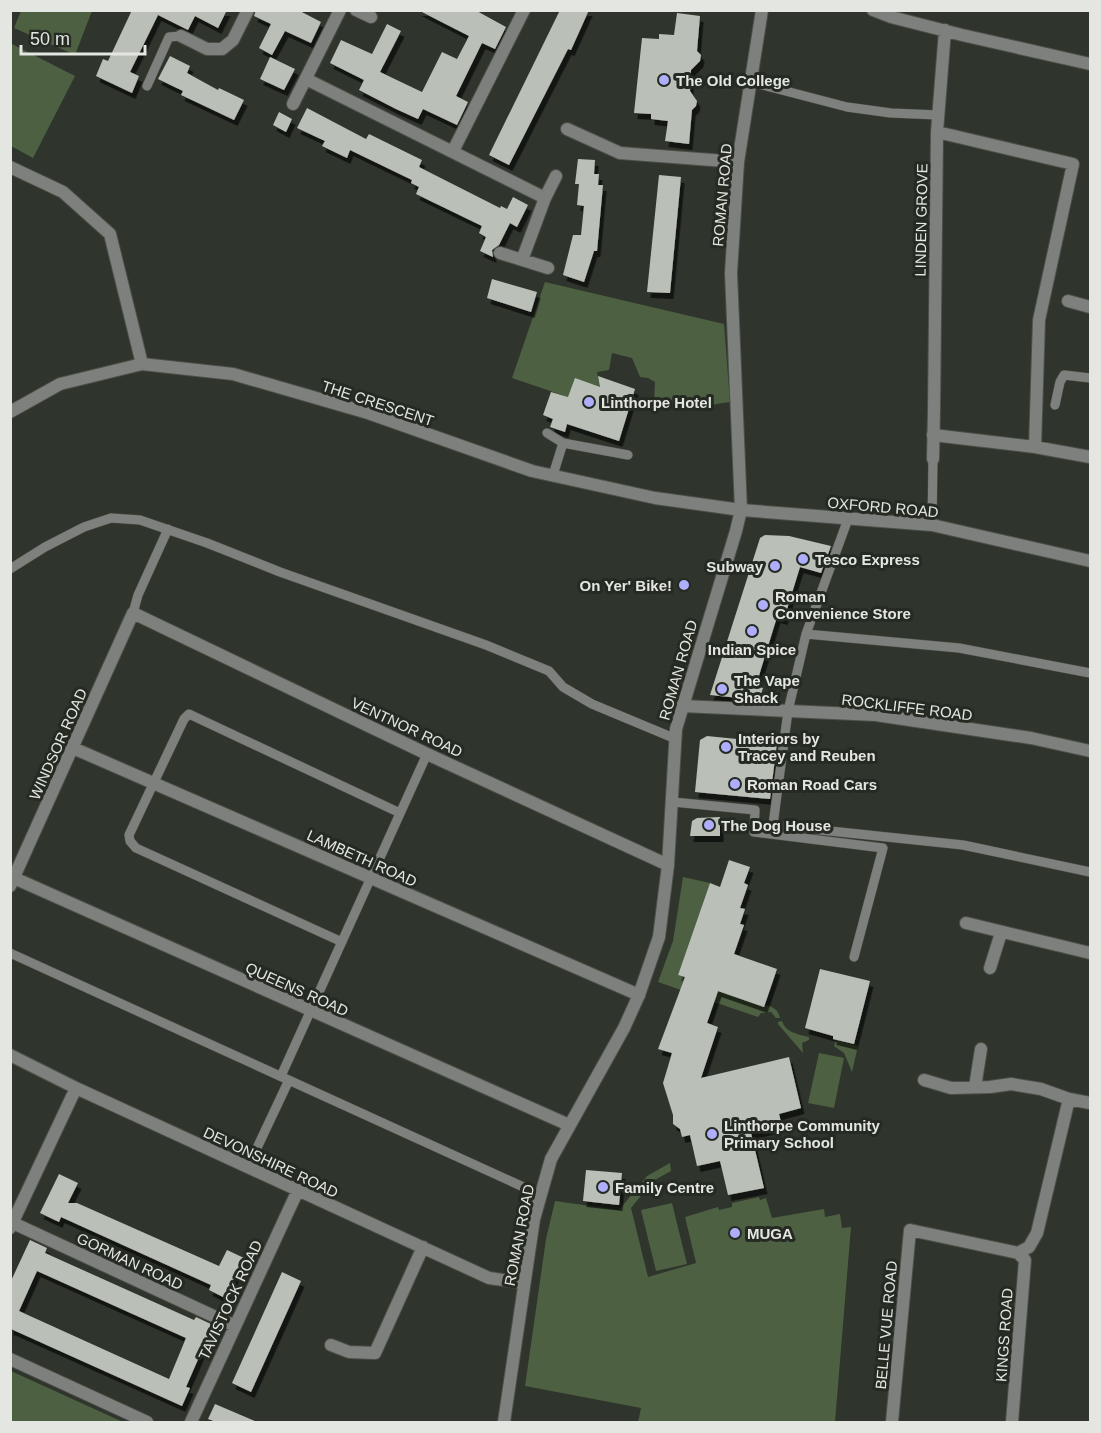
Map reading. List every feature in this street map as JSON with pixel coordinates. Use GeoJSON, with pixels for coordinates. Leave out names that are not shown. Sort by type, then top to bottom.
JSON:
{"type":"FeatureCollection","features":[{"type":"Feature","properties":{"kind":"street"},"geometry":{"type":"LineString","coordinates":[[181,36],[207,49],[222,49],[233,40],[248,10]]}},
{"type":"Feature","properties":{"kind":"street"},"geometry":{"type":"LineString","coordinates":[[293,104],[340,10]]}},
{"type":"Feature","properties":{"kind":"street"},"geometry":{"type":"LineString","coordinates":[[356,10],[371,17]]}},
{"type":"Feature","properties":{"kind":"street"},"geometry":{"type":"LineString","coordinates":[[453,152],[524,10]]}},
{"type":"Feature","properties":{"kind":"street","name":"ROMAN ROAD"},"geometry":{"type":"LineString","coordinates":[[504,1422],[534,1219],[551,1159],[624,1028],[639,995],[659,937],[669,865],[676,739],[682,706],[741,510],[731,273],[738,162],[762,10]]}},
{"type":"Feature","properties":{"kind":"street"},"geometry":{"type":"LineString","coordinates":[[878,12],[1090,64]]}},
{"type":"Feature","properties":{"kind":"street","name":"LINDEN GROVE"},"geometry":{"type":"LineString","coordinates":[[933,459],[937,132],[945,30]]}},
{"type":"Feature","properties":{"kind":"street"},"geometry":{"type":"LineString","coordinates":[[306,79],[545,198]]}},
{"type":"Feature","properties":{"kind":"street"},"geometry":{"type":"LineString","coordinates":[[567,129],[620,153],[738,162]]}},
{"type":"Feature","properties":{"kind":"street"},"geometry":{"type":"LineString","coordinates":[[937,132],[1073,164],[1039,320],[1035,447]]}},
{"type":"Feature","properties":{"kind":"street"},"geometry":{"type":"LineString","coordinates":[[10,166],[63,192],[110,234],[142,364]]}},
{"type":"Feature","properties":{"kind":"street"},"geometry":{"type":"LineString","coordinates":[[522,260],[545,198],[556,176]]}},
{"type":"Feature","properties":{"kind":"street"},"geometry":{"type":"LineString","coordinates":[[500,253],[548,268]]}},
{"type":"Feature","properties":{"kind":"street"},"geometry":{"type":"LineString","coordinates":[[1068,301],[1090,306]]}},
{"type":"Feature","properties":{"kind":"street","name":"THE CRESCENT"},"geometry":{"type":"LineString","coordinates":[[10,412],[60,384],[142,364],[233,374],[368,413],[532,471],[655,498],[741,510]]}},
{"type":"Feature","properties":{"kind":"street"},"geometry":{"type":"LineString","coordinates":[[933,435],[1035,447],[1090,457]]}},
{"type":"Feature","properties":{"kind":"street","name":"OXFORD ROAD"},"geometry":{"type":"LineString","coordinates":[[741,510],[932,525],[1090,561]]}},
{"type":"Feature","properties":{"kind":"street","name":"WINDSOR ROAD"},"geometry":{"type":"LineString","coordinates":[[12,882],[133,613]]}},
{"type":"Feature","properties":{"kind":"street","name":"VENTNOR ROAD"},"geometry":{"type":"LineString","coordinates":[[133,613],[427,754],[669,865]]}},
{"type":"Feature","properties":{"kind":"street","name":"ROCKLIFFE ROAD"},"geometry":{"type":"LineString","coordinates":[[682,706],[876,715],[1031,738],[1090,751]]}},
{"type":"Feature","properties":{"kind":"street","name":"LAMBETH ROAD"},"geometry":{"type":"LineString","coordinates":[[73,748],[639,995]]}},
{"type":"Feature","properties":{"kind":"street","name":"QUEENS ROAD"},"geometry":{"type":"LineString","coordinates":[[12,882],[568,1125]]}},
{"type":"Feature","properties":{"kind":"street"},"geometry":{"type":"LineString","coordinates":[[966,923],[1090,953]]}},
{"type":"Feature","properties":{"kind":"street"},"geometry":{"type":"LineString","coordinates":[[990,968],[1001,933]]}},
{"type":"Feature","properties":{"kind":"street"},"geometry":{"type":"LineString","coordinates":[[975,1087],[981,1049]]}},
{"type":"Feature","properties":{"kind":"street","name":"DEVONSHIRE ROAD"},"geometry":{"type":"LineString","coordinates":[[10,1055],[76,1088],[489,1278],[524,1283]]}},
{"type":"Feature","properties":{"kind":"street"},"geometry":{"type":"LineString","coordinates":[[924,1080],[951,1088],[990,1088],[1011,1084],[1041,1089],[1069,1099],[1090,1103]]}},
{"type":"Feature","properties":{"kind":"street"},"geometry":{"type":"LineString","coordinates":[[12,1225],[76,1088]]}},
{"type":"Feature","properties":{"kind":"street"},"geometry":{"type":"LineString","coordinates":[[1018,1253],[1029,1247],[1037,1233],[1069,1099]]}},
{"type":"Feature","properties":{"kind":"street","name":"TAVISTOCK ROAD"},"geometry":{"type":"LineString","coordinates":[[191,1422],[298,1190]]}},
{"type":"Feature","properties":{"kind":"street","name":"GORMAN ROAD"},"geometry":{"type":"LineString","coordinates":[[12,1225],[235,1326]]}},
{"type":"Feature","properties":{"kind":"street","name":"BELLE VUE ROAD"},"geometry":{"type":"LineString","coordinates":[[892,1422],[910,1230],[1018,1253]]}},
{"type":"Feature","properties":{"kind":"street"},"geometry":{"type":"LineString","coordinates":[[332,1345],[349,1352],[375,1353],[423,1247]]}},
{"type":"Feature","properties":{"kind":"street","name":"KINGS ROAD"},"geometry":{"type":"LineString","coordinates":[[1012,1422],[1025,1260],[1018,1253]]}},
{"type":"Feature","properties":{"kind":"street"},"geometry":{"type":"LineString","coordinates":[[10,1359],[147,1422]]}},
{"type":"Feature","properties":{"kind":"lane"},"geometry":{"type":"LineString","coordinates":[[147,86],[169,37],[181,36]]}},
{"type":"Feature","properties":{"kind":"lane"},"geometry":{"type":"LineString","coordinates":[[751,82],[847,107],[891,113],[938,115]]}},
{"type":"Feature","properties":{"kind":"lane"},"geometry":{"type":"LineString","coordinates":[[1055,405],[1060,382],[1064,375],[1090,378]]}},
{"type":"Feature","properties":{"kind":"lane"},"geometry":{"type":"LineString","coordinates":[[547,433],[563,443],[628,455]]}},
{"type":"Feature","properties":{"kind":"lane"},"geometry":{"type":"LineString","coordinates":[[553,475],[563,443]]}},
{"type":"Feature","properties":{"kind":"lane"},"geometry":{"type":"LineString","coordinates":[[932,525],[933,459]]}},
{"type":"Feature","properties":{"kind":"lane"},"geometry":{"type":"LineString","coordinates":[[10,569],[45,547],[84,527],[111,518],[140,520],[486,645],[549,671],[563,687],[592,704],[676,739]]}},
{"type":"Feature","properties":{"kind":"lane"},"geometry":{"type":"LineString","coordinates":[[848,519],[806,634],[788,711],[773,825],[963,845],[1090,872]]}},
{"type":"Feature","properties":{"kind":"lane"},"geometry":{"type":"LineString","coordinates":[[133,613],[138,596],[168,529]]}},
{"type":"Feature","properties":{"kind":"lane"},"geometry":{"type":"LineString","coordinates":[[806,634],[960,648],[1090,673]]}},
{"type":"Feature","properties":{"kind":"lane"},"geometry":{"type":"LineString","coordinates":[[342,942],[136,848],[130,841],[129,835],[184,719],[189,714],[400,813]]}},
{"type":"Feature","properties":{"kind":"lane"},"geometry":{"type":"LineString","coordinates":[[248,1167],[311,1012],[427,754]]}},
{"type":"Feature","properties":{"kind":"lane"},"geometry":{"type":"LineString","coordinates":[[673,802],[755,810],[754,832],[883,848],[854,957]]}},
{"type":"Feature","properties":{"kind":"lane"},"geometry":{"type":"LineString","coordinates":[[10,953],[541,1195]]}},
{"type":"Feature","properties":{"kind":"green space"},"geometry":{"type":"Polygon","coordinates":[[[21,10],[92,11],[75,55],[14,28],[21,10]]]}},
{"type":"Feature","properties":{"kind":"green space"},"geometry":{"type":"Polygon","coordinates":[[[10,43],[75,76],[33,158],[11,146],[10,43]]]}},
{"type":"Feature","properties":{"kind":"green space"},"geometry":{"type":"Polygon","coordinates":[[[545,282],[724,324],[730,402],[683,409],[654,401],[655,382],[640,377],[632,358],[612,353],[609,370],[597,372],[600,387],[568,397],[512,378],[545,282]]]}},
{"type":"Feature","properties":{"kind":"green space"},"geometry":{"type":"Polygon","coordinates":[[[683,877],[710,883],[678,975],[685,977],[681,990],[658,982],[673,941],[683,877]]]}},
{"type":"Feature","properties":{"kind":"green space"},"geometry":{"type":"Polygon","coordinates":[[[718,989],[764,1007],[765,1005],[773,1008],[778,1012],[780,1018],[776,1018],[771,1012],[761,1013],[758,1017],[714,1002],[718,989]]]}},
{"type":"Feature","properties":{"kind":"green space"},"geometry":{"type":"Polygon","coordinates":[[[782,1021],[789,1031],[809,1037],[809,1040],[802,1043],[803,1053],[778,1024],[782,1021]]]}},
{"type":"Feature","properties":{"kind":"green space"},"geometry":{"type":"Polygon","coordinates":[[[836,1040],[858,1046],[852,1072],[844,1053],[834,1046],[836,1040]]]}},
{"type":"Feature","properties":{"kind":"green space"},"geometry":{"type":"Polygon","coordinates":[[[819,1053],[844,1058],[834,1108],[808,1103],[819,1053]]]}},
{"type":"Feature","properties":{"kind":"green space"},"geometry":{"type":"Polygon","coordinates":[[[670,1163],[671,1171],[653,1181],[631,1208],[648,1277],[696,1263],[685,1217],[718,1207],[719,1210],[732,1207],[732,1203],[759,1197],[760,1200],[766,1198],[772,1218],[824,1209],[825,1217],[840,1214],[842,1228],[851,1227],[835,1422],[638,1422],[641,1408],[525,1386],[546,1239],[555,1201],[619,1210],[647,1176],[670,1163]]]}},
{"type":"Feature","properties":{"kind":"green space"},"geometry":{"type":"Polygon","coordinates":[[[672,1203],[687,1264],[656,1271],[641,1210],[672,1203]]]}},
{"type":"Feature","properties":{"kind":"green space"},"geometry":{"type":"Polygon","coordinates":[[[11,1371],[123,1422],[11,1422],[11,1371]]]}},
{"type":"Feature","properties":{"kind":"building"},"geometry":{"type":"Polygon","coordinates":[[[132,10],[227,10],[218,28],[195,16],[188,30],[158,15],[130,72],[139,76],[132,93],[96,76],[103,59],[108,61],[132,10]]]}},
{"type":"Feature","properties":{"kind":"building"},"geometry":{"type":"Polygon","coordinates":[[[256,10],[298,10],[321,22],[311,43],[285,31],[272,55],[259,48],[271,24],[254,16],[256,10]]]}},
{"type":"Feature","properties":{"kind":"building"},"geometry":{"type":"Polygon","coordinates":[[[418,10],[475,10],[506,27],[495,49],[482,43],[456,96],[468,102],[457,125],[423,109],[418,119],[396,109],[359,90],[364,80],[330,63],[341,40],[372,54],[387,24],[401,31],[380,72],[422,92],[442,52],[457,59],[469,36],[418,10]]]}},
{"type":"Feature","properties":{"kind":"building"},"geometry":{"type":"Polygon","coordinates":[[[560,10],[589,10],[571,50],[568,49],[509,165],[489,155],[560,10]]]}},
{"type":"Feature","properties":{"kind":"building","name":"The Old College"},"geometry":{"type":"Polygon","coordinates":[[[677,13],[700,16],[697,51],[701,55],[700,61],[691,70],[690,91],[697,101],[692,110],[689,144],[665,141],[668,121],[651,119],[651,114],[634,113],[642,38],[659,39],[659,34],[674,35],[677,13]]]}},
{"type":"Feature","properties":{"kind":"building"},"geometry":{"type":"Polygon","coordinates":[[[170,56],[190,66],[187,73],[218,90],[219,88],[244,100],[234,120],[181,95],[183,91],[158,79],[170,56]]]}},
{"type":"Feature","properties":{"kind":"building"},"geometry":{"type":"Polygon","coordinates":[[[270,57],[295,69],[284,90],[260,79],[270,57]]]}},
{"type":"Feature","properties":{"kind":"building"},"geometry":{"type":"Polygon","coordinates":[[[307,108],[366,139],[369,134],[422,160],[419,167],[500,208],[501,206],[507,209],[513,197],[528,205],[517,227],[510,223],[499,245],[492,250],[493,257],[480,251],[486,237],[479,233],[482,226],[416,194],[419,187],[411,183],[412,180],[350,150],[347,158],[322,146],[325,141],[297,128],[307,108]]]}},
{"type":"Feature","properties":{"kind":"building"},"geometry":{"type":"Polygon","coordinates":[[[279,112],[292,119],[286,132],[273,125],[279,112]]]}},
{"type":"Feature","properties":{"kind":"building"},"geometry":{"type":"Polygon","coordinates":[[[578,159],[595,160],[594,174],[599,174],[598,185],[603,185],[597,251],[594,251],[584,282],[563,275],[573,235],[581,235],[584,206],[577,205],[579,184],[575,184],[578,159]]]}},
{"type":"Feature","properties":{"kind":"building"},"geometry":{"type":"Polygon","coordinates":[[[659,175],[681,177],[670,293],[647,292],[659,175]]]}},
{"type":"Feature","properties":{"kind":"building"},"geometry":{"type":"Polygon","coordinates":[[[492,279],[537,292],[531,312],[487,298],[492,279]]]}},
{"type":"Feature","properties":{"kind":"building","name":"Linthorpe Hotel"},"geometry":{"type":"Polygon","coordinates":[[[598,376],[635,389],[619,441],[567,424],[565,432],[550,427],[553,419],[543,415],[551,392],[568,397],[575,378],[600,387],[598,376]]]}},
{"type":"Feature","properties":{"kind":"building"},"geometry":{"type":"Polygon","coordinates":[[[765,535],[789,536],[831,546],[821,573],[800,567],[784,619],[777,617],[756,686],[763,688],[759,700],[710,695],[760,538],[765,535]]]}},
{"type":"Feature","properties":{"kind":"building"},"geometry":{"type":"Polygon","coordinates":[[[707,736],[777,743],[770,799],[695,792],[700,740],[707,736]]]}},
{"type":"Feature","properties":{"kind":"building","name":"The Dog House"},"geometry":{"type":"Polygon","coordinates":[[[720,817],[720,836],[690,836],[692,821],[697,818],[720,817]]]}},
{"type":"Feature","properties":{"kind":"building"},"geometry":{"type":"Polygon","coordinates":[[[729,860],[750,867],[744,883],[748,885],[740,908],[745,909],[740,924],[744,925],[734,954],[777,969],[764,1007],[718,991],[707,1023],[718,1027],[701,1078],[789,1057],[801,1108],[779,1114],[782,1126],[751,1133],[764,1188],[728,1195],[720,1161],[697,1166],[690,1135],[682,1137],[680,1129],[673,1124],[673,1115],[663,1083],[672,1053],[658,1049],[685,977],[678,975],[710,883],[720,887],[729,860]]]}},
{"type":"Feature","properties":{"kind":"building"},"geometry":{"type":"Polygon","coordinates":[[[820,969],[870,981],[854,1044],[805,1028],[820,969]]]}},
{"type":"Feature","properties":{"kind":"building","name":"Family Centre"},"geometry":{"type":"Polygon","coordinates":[[[586,1170],[622,1173],[619,1205],[583,1201],[586,1170]]]}},
{"type":"Feature","properties":{"kind":"building"},"geometry":{"type":"Polygon","coordinates":[[[59,1174],[78,1183],[68,1203],[77,1203],[219,1266],[227,1250],[244,1258],[225,1298],[209,1290],[211,1285],[61,1217],[59,1222],[40,1213],[59,1174]]]}},
{"type":"Feature","properties":{"kind":"building"},"geometry":{"type":"Polygon","coordinates":[[[30,1240],[47,1248],[45,1253],[194,1320],[196,1317],[213,1325],[186,1387],[190,1388],[182,1406],[11,1329],[10,1331],[10,1283],[30,1240]],[[37,1271],[19,1311],[169,1379],[186,1338],[37,1271]]]}},
{"type":"Feature","properties":{"kind":"building"},"geometry":{"type":"Polygon","coordinates":[[[282,1272],[301,1281],[251,1392],[232,1383],[282,1272]]]}},
{"type":"Feature","properties":{"kind":"building"},"geometry":{"type":"Polygon","coordinates":[[[215,1404],[257,1422],[216,1422],[208,1419],[215,1404]]]}},
{"type":"Feature","properties":{"kind":"place","name":"The Old College"},"geometry":{"type":"Point","coordinates":[664,80]}},
{"type":"Feature","properties":{"kind":"place","name":"Linthorpe Hotel"},"geometry":{"type":"Point","coordinates":[589,402]}},
{"type":"Feature","properties":{"kind":"place","name":"Tesco Express"},"geometry":{"type":"Point","coordinates":[803,559]}},
{"type":"Feature","properties":{"kind":"place","name":"Subway"},"geometry":{"type":"Point","coordinates":[775,566]}},
{"type":"Feature","properties":{"kind":"place","name":"On Yer' Bike!"},"geometry":{"type":"Point","coordinates":[684,585]}},
{"type":"Feature","properties":{"kind":"place","name":"Roman Convenience Store"},"geometry":{"type":"Point","coordinates":[763,605]}},
{"type":"Feature","properties":{"kind":"place","name":"Indian Spice"},"geometry":{"type":"Point","coordinates":[752,631]}},
{"type":"Feature","properties":{"kind":"place","name":"The Vape Shack"},"geometry":{"type":"Point","coordinates":[722,689]}},
{"type":"Feature","properties":{"kind":"place","name":"Interiors by Tracey and Reuben"},"geometry":{"type":"Point","coordinates":[726,747]}},
{"type":"Feature","properties":{"kind":"place","name":"Roman Road Cars"},"geometry":{"type":"Point","coordinates":[735,784]}},
{"type":"Feature","properties":{"kind":"place","name":"The Dog House"},"geometry":{"type":"Point","coordinates":[709,825]}},
{"type":"Feature","properties":{"kind":"place","name":"Linthorpe Community Primary School"},"geometry":{"type":"Point","coordinates":[712,1134]}},
{"type":"Feature","properties":{"kind":"place","name":"Family Centre"},"geometry":{"type":"Point","coordinates":[603,1187]}},
{"type":"Feature","properties":{"kind":"place","name":"MUGA"},"geometry":{"type":"Point","coordinates":[735,1233]}}]}
